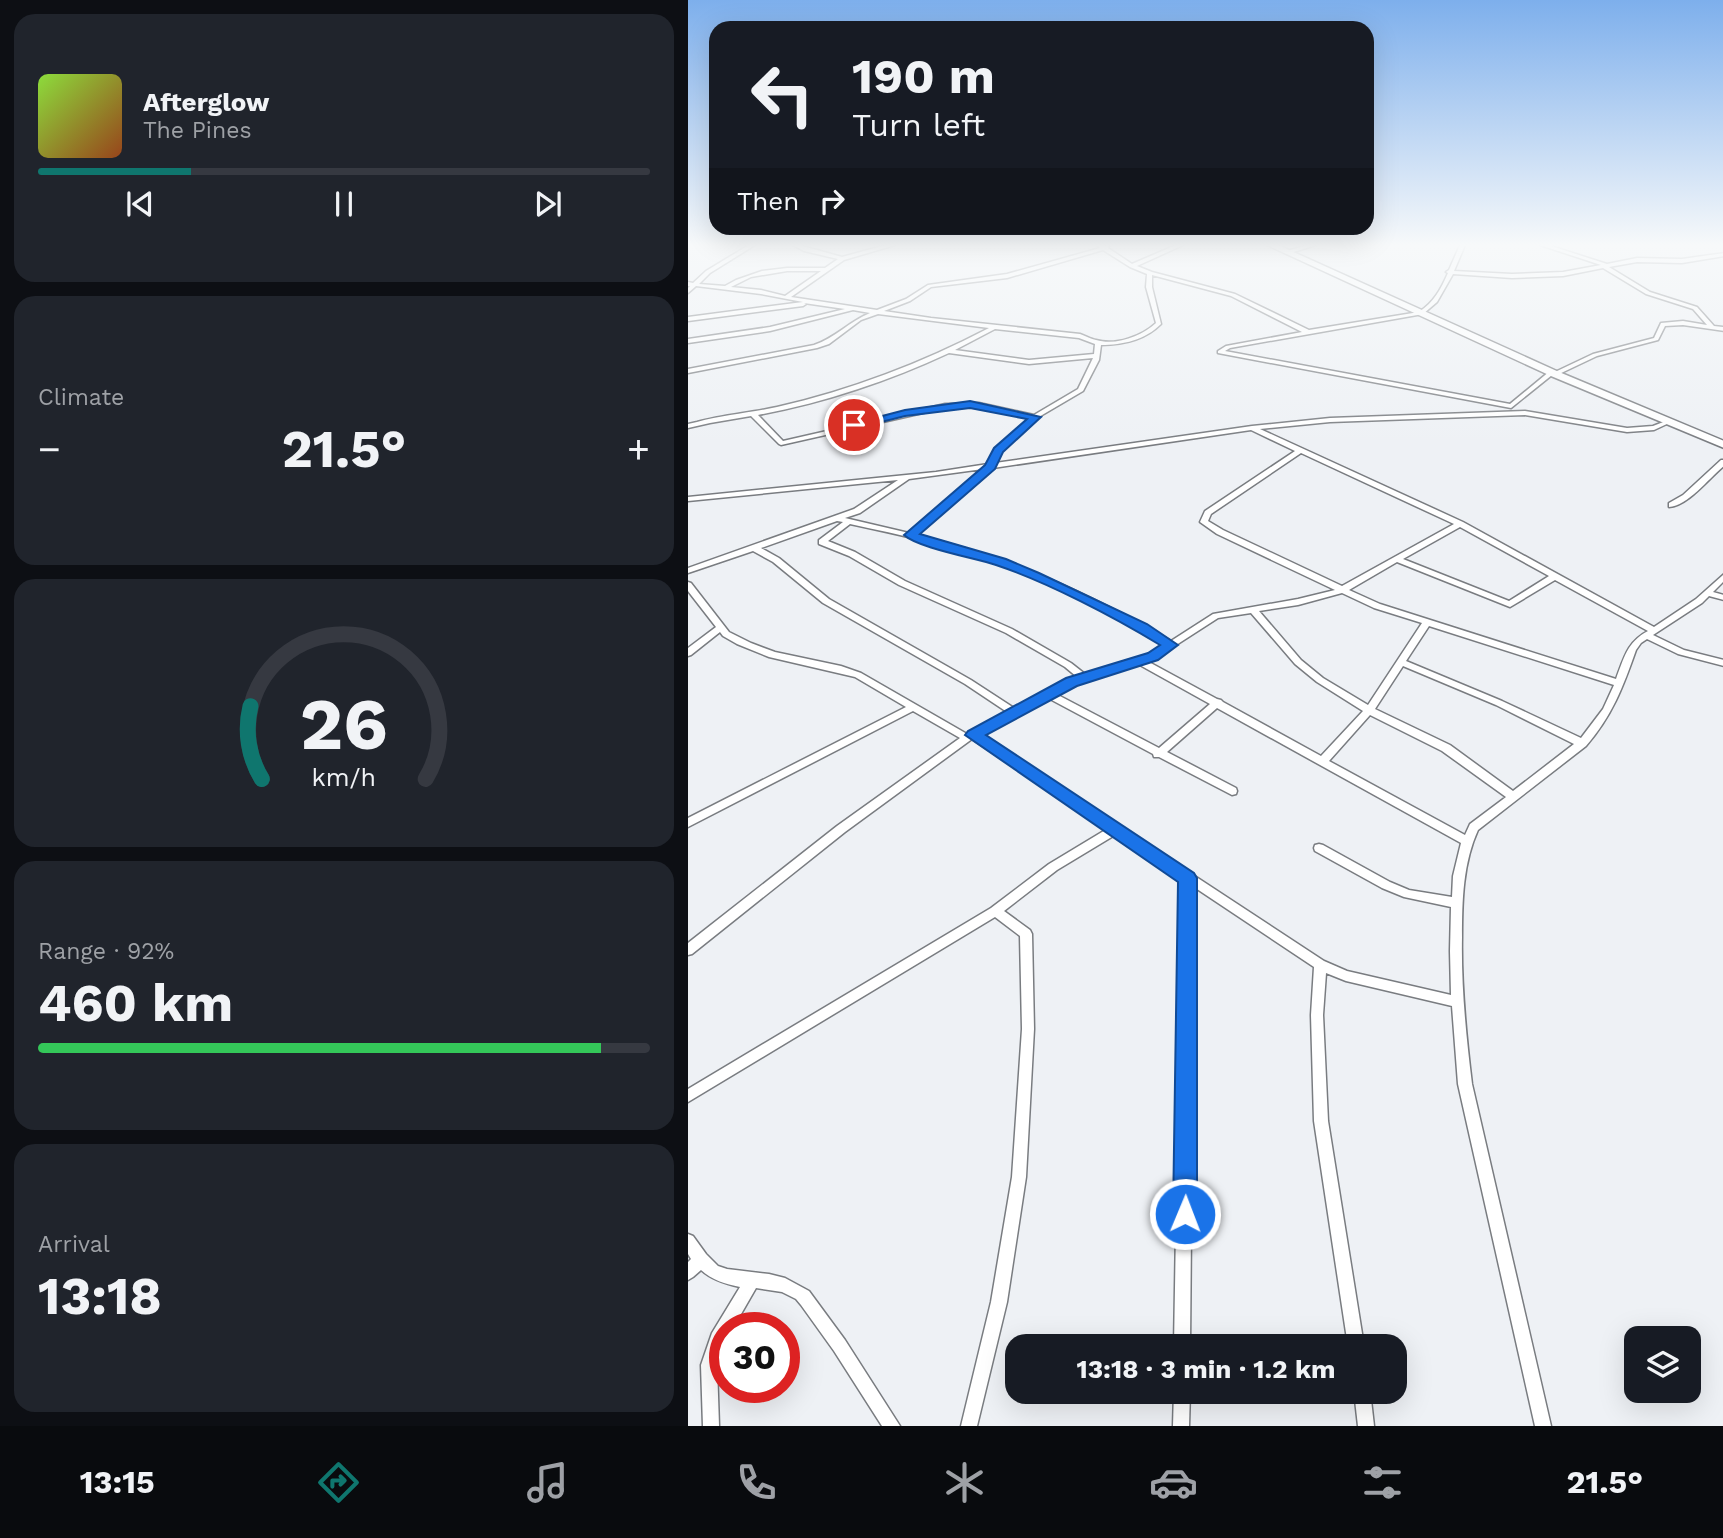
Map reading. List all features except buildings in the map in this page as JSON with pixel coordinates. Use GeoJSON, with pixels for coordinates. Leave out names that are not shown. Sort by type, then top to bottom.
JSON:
{"type":"FeatureCollection","features":[{"type":"Feature","properties":{"kind":"main road"},"geometry":{"type":"LineString","coordinates":[[1418,312],[1666,423],[1723,445]]}},
{"type":"Feature","properties":{"kind":"street"},"geometry":{"type":"LineString","coordinates":[[688,319],[747,312]]}},
{"type":"Feature","properties":{"kind":"street"},"geometry":{"type":"LineString","coordinates":[[688,341],[770,329],[841,312]]}},
{"type":"Feature","properties":{"kind":"street"},"geometry":{"type":"LineString","coordinates":[[688,371],[815,347],[827,343],[853,322],[877,312],[1080,337],[1098,344],[1145,333],[1159,323],[1156,312]]}},
{"type":"Feature","properties":{"kind":"street"},"geometry":{"type":"LineString","coordinates":[[1266,312],[1308,333]]}},
{"type":"Feature","properties":{"kind":"street"},"geometry":{"type":"LineString","coordinates":[[1698,312],[1711,326]]}},
{"type":"Feature","properties":{"kind":"street"},"geometry":{"type":"LineString","coordinates":[[1421,313],[1228,347],[1220,352],[1509,410],[1627,430],[1655,428],[1666,423]]}},
{"type":"Feature","properties":{"kind":"street"},"geometry":{"type":"LineString","coordinates":[[688,499],[990,467],[1252,428],[1509,410],[1554,373],[1595,355],[1656,340],[1663,324],[1683,323],[1723,329]]}},
{"type":"Feature","properties":{"kind":"street"},"geometry":{"type":"LineString","coordinates":[[688,426],[710,419],[753,414],[868,382],[950,351],[994,328]]}},
{"type":"Feature","properties":{"kind":"street"},"geometry":{"type":"LineString","coordinates":[[911,535],[990,467],[998,450],[1035,417],[1081,390],[1097,356],[1098,344]]}},
{"type":"Feature","properties":{"kind":"street"},"geometry":{"type":"LineString","coordinates":[[950,351],[1029,362],[1097,356]]}},
{"type":"Feature","properties":{"kind":"street"},"geometry":{"type":"LineString","coordinates":[[753,414],[781,443],[945,406],[974,404],[1035,417]]}},
{"type":"Feature","properties":{"kind":"street"},"geometry":{"type":"LineString","coordinates":[[1252,428],[1460,524],[1555,576],[1681,652],[1723,663]]}},
{"type":"Feature","properties":{"kind":"street"},"geometry":{"type":"LineString","coordinates":[[1301,450],[1208,513],[1204,522],[1340,591],[1427,622],[1620,683]]}},
{"type":"Feature","properties":{"kind":"street"},"geometry":{"type":"LineString","coordinates":[[1672,505],[1684,500],[1699,482],[1723,462]]}},
{"type":"Feature","properties":{"kind":"street"},"geometry":{"type":"LineString","coordinates":[[688,571],[864,508],[907,477]]}},
{"type":"Feature","properties":{"kind":"street"},"geometry":{"type":"LineString","coordinates":[[836,518],[911,535],[1002,562],[1142,628],[1171,645]]}},
{"type":"Feature","properties":{"kind":"street"},"geometry":{"type":"LineString","coordinates":[[849,521],[822,542],[852,554],[911,587],[1009,631],[1068,665],[1084,678]]}},
{"type":"Feature","properties":{"kind":"street"},"geometry":{"type":"LineString","coordinates":[[688,950],[840,829],[970,737],[1048,694],[1084,678],[1140,661],[1216,616],[1340,591],[1460,524]]}},
{"type":"Feature","properties":{"kind":"street"},"geometry":{"type":"LineString","coordinates":[[753,547],[776,560],[826,601],[968,682],[1016,714]]}},
{"type":"Feature","properties":{"kind":"street"},"geometry":{"type":"LineString","coordinates":[[1396,559],[1510,604],[1555,576]]}},
{"type":"Feature","properties":{"kind":"street"},"geometry":{"type":"LineString","coordinates":[[1543,1426],[1467,1096],[1457,1029],[1459,866],[1466,841],[1474,827],[1582,743],[1608,712],[1632,649],[1650,632],[1708,593],[1723,576]]}},
{"type":"Feature","properties":{"kind":"street"},"geometry":{"type":"LineString","coordinates":[[688,585],[721,627],[734,639],[767,653],[858,675],[970,737],[1320,965],[1346,976],[1457,1002]]}},
{"type":"Feature","properties":{"kind":"street"},"geometry":{"type":"LineString","coordinates":[[1708,593],[1723,598]]}},
{"type":"Feature","properties":{"kind":"street"},"geometry":{"type":"LineString","coordinates":[[1252,609],[1298,662],[1320,681],[1369,710],[1446,748],[1512,796]]}},
{"type":"Feature","properties":{"kind":"street"},"geometry":{"type":"LineString","coordinates":[[1324,760],[1369,710],[1427,622]]}},
{"type":"Feature","properties":{"kind":"street"},"geometry":{"type":"LineString","coordinates":[[688,653],[721,627]]}},
{"type":"Feature","properties":{"kind":"street"},"geometry":{"type":"LineString","coordinates":[[1140,661],[1324,760],[1466,841]]}},
{"type":"Feature","properties":{"kind":"street"},"geometry":{"type":"LineString","coordinates":[[1401,662],[1499,703],[1582,743]]}},
{"type":"Feature","properties":{"kind":"street"},"geometry":{"type":"LineString","coordinates":[[1048,694],[1232,791]]}},
{"type":"Feature","properties":{"kind":"street"},"geometry":{"type":"LineString","coordinates":[[1158,754],[1218,702]]}},
{"type":"Feature","properties":{"kind":"street"},"geometry":{"type":"LineString","coordinates":[[688,823],[914,707]]}},
{"type":"Feature","properties":{"kind":"street"},"geometry":{"type":"LineString","coordinates":[[688,1096],[995,911],[1053,867],[1115,830]]}},
{"type":"Feature","properties":{"kind":"street"},"geometry":{"type":"LineString","coordinates":[[1319,848],[1386,885],[1408,894],[1457,903]]}},
{"type":"Feature","properties":{"kind":"street"},"geometry":{"type":"LineString","coordinates":[[1182,1334],[1188,878]]}},
{"type":"Feature","properties":{"kind":"street"},"geometry":{"type":"LineString","coordinates":[[969,1426],[999,1302],[1019,1177],[1028,1029],[1026,934],[995,911]]}},
{"type":"Feature","properties":{"kind":"street"},"geometry":{"type":"LineString","coordinates":[[1320,965],[1317,1015],[1321,1121],[1354,1334]]}},
{"type":"Feature","properties":{"kind":"street"},"geometry":{"type":"LineString","coordinates":[[688,1241],[693,1267],[728,1279],[775,1282],[803,1295],[840,1345],[892,1426]]}},
{"type":"Feature","properties":{"kind":"street"},"geometry":{"type":"LineString","coordinates":[[711,1426],[709,1364],[718,1339],[752,1280]]}},
{"type":"Feature","properties":{"kind":"street"},"geometry":{"type":"LineString","coordinates":[[1181,1426],[1182,1404]]}},
{"type":"Feature","properties":{"kind":"street"},"geometry":{"type":"LineString","coordinates":[[1363,1404],[1366,1426]]}},
{"type":"Feature","properties":{"kind":"route"},"geometry":{"type":"LineString","coordinates":[[854,425],[905,413],[970,404],[1035,417],[998,450],[990,467],[911,535],[1002,562],[1101,607],[1171,645],[1153,656],[1124,667],[1071,682],[973,735],[1188,878],[1185,1214]]}}]}
